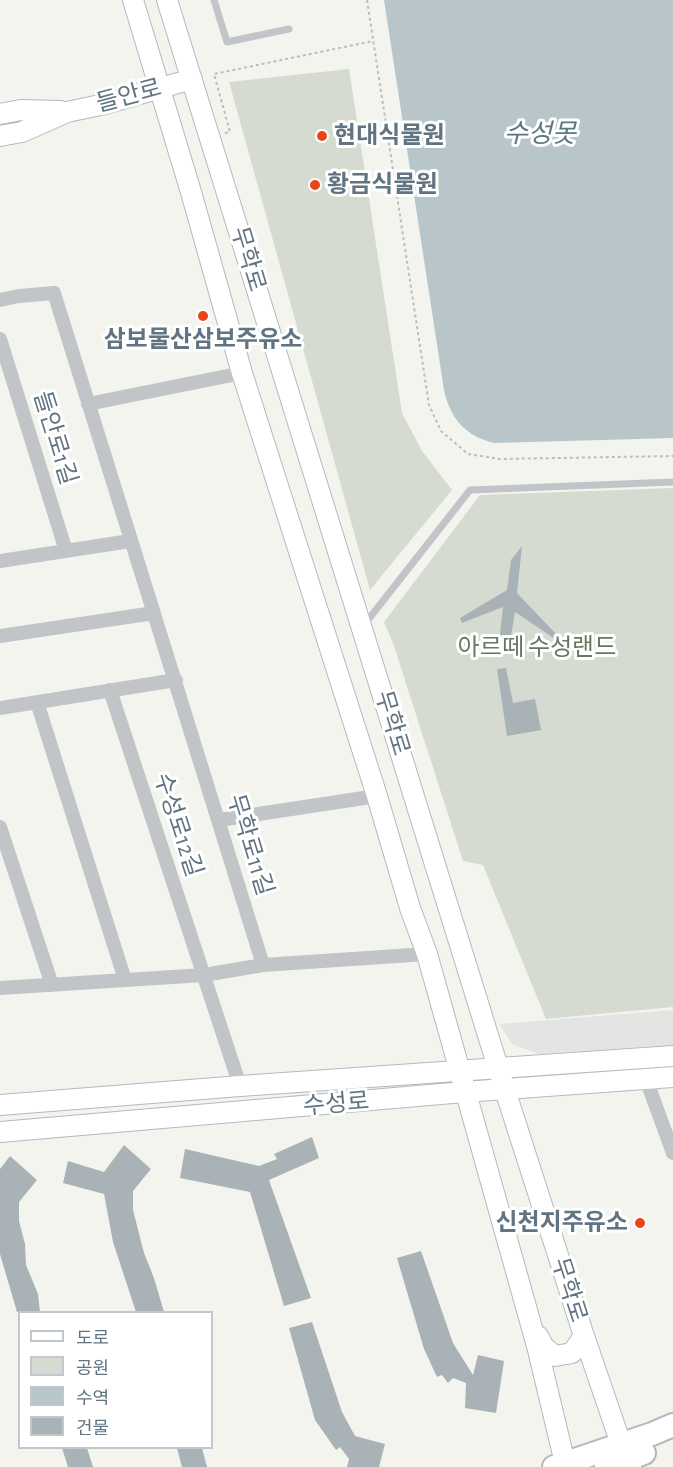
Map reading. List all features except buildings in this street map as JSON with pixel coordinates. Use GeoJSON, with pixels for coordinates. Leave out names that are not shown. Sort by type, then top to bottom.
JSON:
{"type":"FeatureCollection","features":[{"type":"Feature","properties":{"kind":"main road","name":"무학로"},"geometry":{"type":"LineString","coordinates":[[133,0],[191,192],[242,373],[410,908],[427,954],[464,1092],[531,1323],[562,1466]]}},
{"type":"Feature","properties":{"kind":"main road","name":"무학로"},"geometry":{"type":"LineString","coordinates":[[167,0],[621,1459]]}},
{"type":"Feature","properties":{"kind":"main road","name":"들안로"},"geometry":{"type":"LineString","coordinates":[[0,136],[22,132],[67,112],[105,104],[192,79]]}},
{"type":"Feature","properties":{"kind":"main road","name":"들안로"},"geometry":{"type":"LineString","coordinates":[[0,114],[21,110],[67,112]]}},
{"type":"Feature","properties":{"kind":"main road","name":"수성로"},"geometry":{"type":"LineString","coordinates":[[0,1105],[673,1056]]}},
{"type":"Feature","properties":{"kind":"main road","name":"수성로"},"geometry":{"type":"LineString","coordinates":[[0,1132],[464,1092],[673,1077]]}},
{"type":"Feature","properties":{"kind":"main road"},"geometry":{"type":"LineString","coordinates":[[531,1323],[544,1347],[555,1356],[572,1353],[584,1336]]}},
{"type":"Feature","properties":{"kind":"main road"},"geometry":{"type":"LineString","coordinates":[[621,1459],[673,1425]]}},
{"type":"Feature","properties":{"kind":"main road"},"geometry":{"type":"LineString","coordinates":[[562,1466],[621,1459],[673,1442]]}},
{"type":"Feature","properties":{"kind":"street","name":"들안로1길"},"geometry":{"type":"LineString","coordinates":[[0,300],[54,293],[88,404]]}},
{"type":"Feature","properties":{"kind":"street","name":"들안로1길"},"geometry":{"type":"LineString","coordinates":[[0,339],[66,551]]}},
{"type":"Feature","properties":{"kind":"street"},"geometry":{"type":"LineString","coordinates":[[88,404],[242,373]]}},
{"type":"Feature","properties":{"kind":"street","name":"무학로11길"},"geometry":{"type":"LineString","coordinates":[[88,404],[176,680],[263,965]]}},
{"type":"Feature","properties":{"kind":"street"},"geometry":{"type":"LineString","coordinates":[[0,561],[130,541]]}},
{"type":"Feature","properties":{"kind":"street"},"geometry":{"type":"LineString","coordinates":[[0,636],[154,613]]}},
{"type":"Feature","properties":{"kind":"street"},"geometry":{"type":"LineString","coordinates":[[0,708],[176,680]]}},
{"type":"Feature","properties":{"kind":"street","name":"수성로12길"},"geometry":{"type":"LineString","coordinates":[[110,690],[240,1086]]}},
{"type":"Feature","properties":{"kind":"street"},"geometry":{"type":"LineString","coordinates":[[37,702],[125,980]]}},
{"type":"Feature","properties":{"kind":"street"},"geometry":{"type":"LineString","coordinates":[[219,820],[376,796]]}},
{"type":"Feature","properties":{"kind":"street"},"geometry":{"type":"LineString","coordinates":[[0,827],[52,985]]}},
{"type":"Feature","properties":{"kind":"street"},"geometry":{"type":"LineString","coordinates":[[0,988],[204,975],[263,965],[427,954]]}},
{"type":"Feature","properties":{"kind":"street"},"geometry":{"type":"LineString","coordinates":[[646,1079],[673,1153]]}},
{"type":"Feature","properties":{"kind":"lane"},"geometry":{"type":"LineString","coordinates":[[214,0],[227,42],[289,29]]}},
{"type":"Feature","properties":{"kind":"lane"},"geometry":{"type":"LineString","coordinates":[[362,627],[470,490],[673,482]]}},
{"type":"Feature","properties":{"kind":"path"},"geometry":{"type":"LineString","coordinates":[[367,0],[429,405],[441,431],[468,454],[500,459],[673,456]]}},
{"type":"Feature","properties":{"kind":"path"},"geometry":{"type":"LineString","coordinates":[[211,138],[230,132],[214,74],[373,41]]}},
{"type":"Feature","properties":{"kind":"shaded area"},"geometry":{"type":"Polygon","coordinates":[[[673,1010],[673,1045],[538,1054],[512,1044],[499,1024],[673,1010]]]}},
{"type":"Feature","properties":{"kind":"green space"},"geometry":{"type":"Polygon","coordinates":[[[349,69],[402,413],[422,451],[452,490],[370,590],[229,82],[349,69]]]}},
{"type":"Feature","properties":{"kind":"green space","name":"아르떼 수성랜드"},"geometry":{"type":"Polygon","coordinates":[[[673,488],[673,1007],[546,1019],[483,865],[463,861],[393,643],[384,622],[480,495],[673,488]]]}},
{"type":"Feature","properties":{"kind":"water","name":"수성못"},"geometry":{"type":"Polygon","coordinates":[[[384,0],[673,0],[673,438],[494,443],[467,431],[455,417],[444,390],[384,0]]]}},
{"type":"Feature","properties":{"kind":"place","name":"현대식물원"},"geometry":{"type":"Point","coordinates":[322,136]}},
{"type":"Feature","properties":{"kind":"place","name":"황금식물원"},"geometry":{"type":"Point","coordinates":[315,185]}},
{"type":"Feature","properties":{"kind":"place","name":"삼보물산삼보주유소"},"geometry":{"type":"Point","coordinates":[203,316]}},
{"type":"Feature","properties":{"kind":"place","name":"신천지주유소"},"geometry":{"type":"Point","coordinates":[640,1223]}}]}
